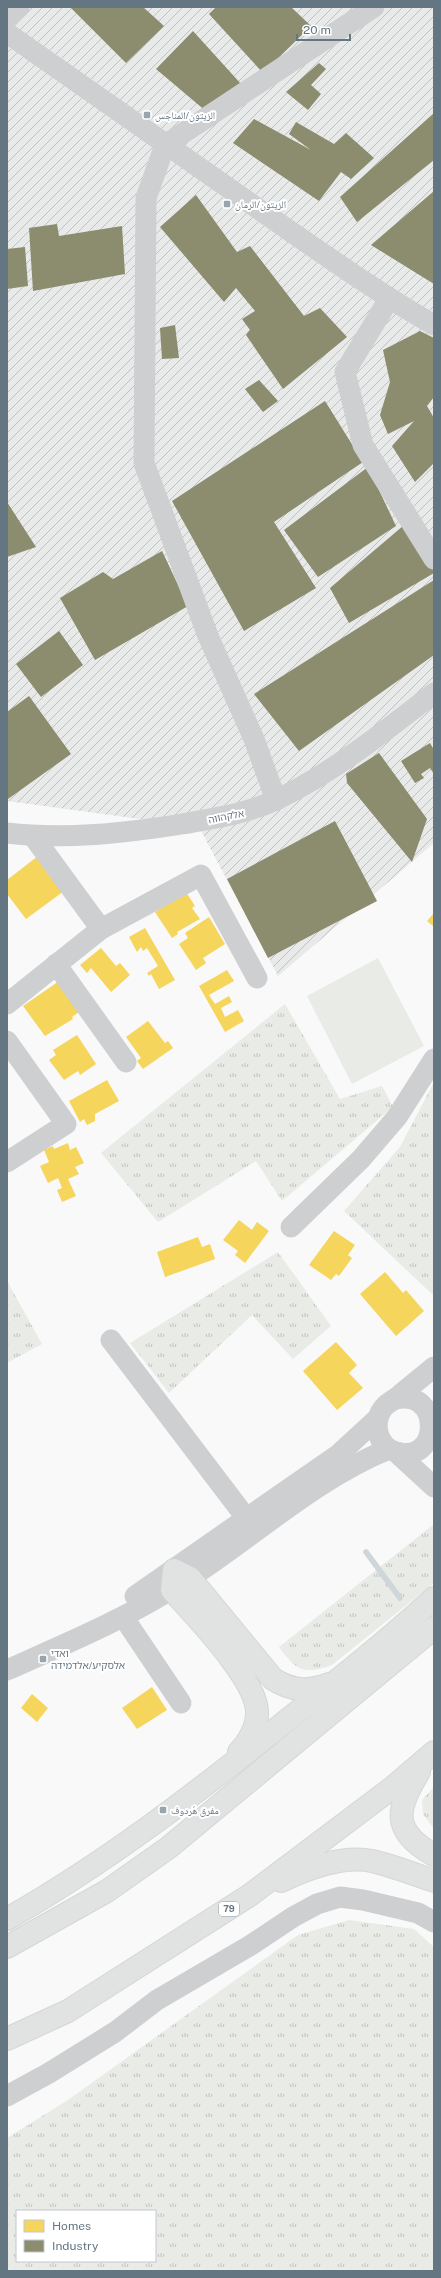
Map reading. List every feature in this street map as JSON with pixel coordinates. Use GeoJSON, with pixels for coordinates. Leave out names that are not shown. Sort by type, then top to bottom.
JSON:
{"type":"FeatureCollection","features":[{"type":"Feature","properties":{"kind":"highway"},"geometry":{"type":"LineString","coordinates":[[178,1580],[273,1679],[287,1687],[299,1690],[317,1688],[336,1681]]}},
{"type":"Feature","properties":{"kind":"highway"},"geometry":{"type":"LineString","coordinates":[[178,1580],[244,1677],[258,1714],[246,1745],[220,1774]]}},
{"type":"Feature","properties":{"kind":"highway"},"geometry":{"type":"LineString","coordinates":[[7,1919],[71,1880],[220,1774],[390,1638],[434,1598]]}},
{"type":"Feature","properties":{"kind":"highway"},"geometry":{"type":"LineString","coordinates":[[7,1947],[107,1891],[168,1848],[434,1628]]}},
{"type":"Feature","properties":{"kind":"highway"},"geometry":{"type":"LineString","coordinates":[[432,1754],[404,1797],[402,1807],[402,1825],[421,1848],[434,1855]]}},
{"type":"Feature","properties":{"kind":"highway","name":"79"},"geometry":{"type":"LineString","coordinates":[[7,2039],[68,2011],[250,1895],[392,1788],[432,1754]]}},
{"type":"Feature","properties":{"kind":"highway"},"geometry":{"type":"LineString","coordinates":[[250,1895],[303,1872],[324,1865],[348,1861],[371,1861],[434,1881]]}},
{"type":"Feature","properties":{"kind":"street"},"geometry":{"type":"LineString","coordinates":[[7,19],[19,7]]}},
{"type":"Feature","properties":{"kind":"street"},"geometry":{"type":"LineString","coordinates":[[276,800],[254,739],[208,636],[144,463],[146,198],[165,145],[374,7]]}},
{"type":"Feature","properties":{"kind":"street"},"geometry":{"type":"LineString","coordinates":[[7,33],[165,145],[389,299],[434,325]]}},
{"type":"Feature","properties":{"kind":"street"},"geometry":{"type":"LineString","coordinates":[[389,299],[345,372],[363,445],[434,559]]}},
{"type":"Feature","properties":{"kind":"street","name":"אלקהווה"},"geometry":{"type":"LineString","coordinates":[[7,832],[33,836],[129,832],[241,814],[276,800],[356,754],[434,693]]}},
{"type":"Feature","properties":{"kind":"street"},"geometry":{"type":"LineString","coordinates":[[33,836],[101,929]]}},
{"type":"Feature","properties":{"kind":"street"},"geometry":{"type":"LineString","coordinates":[[7,1004],[101,929],[201,875],[257,978]]}},
{"type":"Feature","properties":{"kind":"street"},"geometry":{"type":"LineString","coordinates":[[56,964],[126,1062]]}},
{"type":"Feature","properties":{"kind":"street"},"geometry":{"type":"LineString","coordinates":[[7,1042],[66,1124],[7,1162]]}},
{"type":"Feature","properties":{"kind":"street"},"geometry":{"type":"LineString","coordinates":[[291,1227],[361,1159],[397,1117],[434,1059]]}},
{"type":"Feature","properties":{"kind":"street"},"geometry":{"type":"LineString","coordinates":[[111,1340],[247,1519]]}},
{"type":"Feature","properties":{"kind":"street"},"geometry":{"type":"LineString","coordinates":[[64,1645],[178,1580],[247,1519],[339,1454],[377,1419],[381,1410],[387,1404],[396,1399],[434,1367]]}},
{"type":"Feature","properties":{"kind":"street"},"geometry":{"type":"LineString","coordinates":[[7,1670],[124,1618],[178,1580],[333,1477],[362,1460],[392,1450],[404,1454],[420,1449],[432,1442],[432,1410],[412,1398],[396,1399]]}},
{"type":"Feature","properties":{"kind":"street"},"geometry":{"type":"LineString","coordinates":[[377,1419],[378,1436],[434,1487]]}},
{"type":"Feature","properties":{"kind":"street"},"geometry":{"type":"LineString","coordinates":[[124,1618],[180,1703]]}},
{"type":"Feature","properties":{"kind":"street"},"geometry":{"type":"LineString","coordinates":[[7,2096],[49,2073],[115,2032],[157,2000],[251,1945],[293,1917],[317,1904],[340,1897],[363,1900],[418,1913],[434,1922]]}},
{"type":"Feature","properties":{"kind":"shaded area"},"geometry":{"type":"Polygon","coordinates":[[[7,7],[434,7],[434,843],[278,976],[199,827],[7,801],[7,7]]]}},
{"type":"Feature","properties":{"kind":"green space"},"geometry":{"type":"Polygon","coordinates":[[[378,958],[424,1046],[352,1084],[307,996],[378,958]]]}},
{"type":"Feature","properties":{"kind":"green space"},"geometry":{"type":"Polygon","coordinates":[[[285,1004],[340,1099],[382,1086],[393,1107],[282,1201],[256,1161],[158,1222],[101,1153],[285,1004]]]}},
{"type":"Feature","properties":{"kind":"green space"},"geometry":{"type":"Polygon","coordinates":[[[434,1082],[434,1296],[344,1211],[400,1147],[434,1082]]]}},
{"type":"Feature","properties":{"kind":"green space"},"geometry":{"type":"Polygon","coordinates":[[[278,1252],[331,1326],[293,1359],[252,1315],[169,1393],[130,1343],[278,1252]]]}},
{"type":"Feature","properties":{"kind":"green space"},"geometry":{"type":"Polygon","coordinates":[[[7,1281],[42,1344],[7,1363],[7,1281]]]}},
{"type":"Feature","properties":{"kind":"green space"},"geometry":{"type":"Polygon","coordinates":[[[434,1524],[434,1583],[332,1665],[314,1670],[301,1669],[285,1655],[279,1647],[434,1524]]]}},
{"type":"Feature","properties":{"kind":"green space"},"geometry":{"type":"Polygon","coordinates":[[[434,1787],[434,1829],[423,1814],[422,1800],[434,1787]]]}},
{"type":"Feature","properties":{"kind":"green space"},"geometry":{"type":"Polygon","coordinates":[[[349,1920],[414,1929],[434,1947],[434,2271],[7,2271],[7,2138],[68,2100],[298,1935],[349,1920]]]}},
{"type":"Feature","properties":{"kind":"building: Homes"},"geometry":{"type":"Polygon","coordinates":[[[38,856],[64,891],[26,919],[7,894],[7,880],[38,856]]]}},
{"type":"Feature","properties":{"kind":"building: Homes"},"geometry":{"type":"Polygon","coordinates":[[[186,892],[195,906],[192,908],[200,919],[177,932],[178,934],[172,938],[155,912],[186,892]]]}},
{"type":"Feature","properties":{"kind":"building: Homes"},"geometry":{"type":"Polygon","coordinates":[[[434,913],[434,927],[427,921],[434,913]]]}},
{"type":"Feature","properties":{"kind":"building: Homes"},"geometry":{"type":"Polygon","coordinates":[[[209,917],[225,944],[203,958],[206,963],[196,970],[179,944],[188,938],[185,933],[209,917]]]}},
{"type":"Feature","properties":{"kind":"building: Homes"},"geometry":{"type":"Polygon","coordinates":[[[145,928],[175,980],[159,989],[151,974],[149,976],[147,973],[158,966],[147,948],[143,951],[141,947],[137,952],[129,937],[145,928]]]}},
{"type":"Feature","properties":{"kind":"building: Homes"},"geometry":{"type":"Polygon","coordinates":[[[101,948],[116,966],[120,963],[130,975],[111,992],[91,968],[87,973],[80,965],[101,948]]]}},
{"type":"Feature","properties":{"kind":"building: Homes"},"geometry":{"type":"Polygon","coordinates":[[[227,970],[234,981],[209,995],[215,1004],[229,996],[232,1002],[221,1008],[225,1017],[238,1010],[244,1021],[225,1032],[199,986],[227,970]]]}},
{"type":"Feature","properties":{"kind":"building: Homes"},"geometry":{"type":"Polygon","coordinates":[[[62,979],[79,1012],[72,1017],[73,1019],[45,1036],[23,1006],[62,979]]]}},
{"type":"Feature","properties":{"kind":"building: Homes"},"geometry":{"type":"Polygon","coordinates":[[[148,1021],[165,1043],[168,1041],[173,1048],[143,1069],[137,1061],[141,1058],[126,1037],[148,1021]]]}},
{"type":"Feature","properties":{"kind":"building: Homes"},"geometry":{"type":"Polygon","coordinates":[[[77,1035],[96,1064],[80,1075],[78,1071],[64,1080],[49,1060],[56,1055],[53,1050],[77,1035]]]}},
{"type":"Feature","properties":{"kind":"building: Homes"},"geometry":{"type":"Polygon","coordinates":[[[107,1080],[119,1101],[95,1114],[95,1121],[87,1125],[84,1119],[80,1122],[69,1101],[107,1080]]]}},
{"type":"Feature","properties":{"kind":"building: Homes"},"geometry":{"type":"Polygon","coordinates":[[[68,1143],[70,1150],[76,1147],[84,1163],[75,1167],[79,1174],[68,1179],[76,1196],[62,1202],[57,1190],[62,1188],[58,1178],[48,1183],[40,1166],[49,1162],[44,1150],[53,1146],[54,1149],[68,1143]]]}},
{"type":"Feature","properties":{"kind":"building: Homes"},"geometry":{"type":"Polygon","coordinates":[[[239,1220],[252,1230],[257,1222],[269,1231],[245,1263],[235,1255],[238,1251],[223,1240],[239,1220]]]}},
{"type":"Feature","properties":{"kind":"building: Homes"},"geometry":{"type":"Polygon","coordinates":[[[334,1231],[355,1245],[348,1255],[352,1258],[339,1276],[336,1274],[331,1280],[309,1265],[334,1231]]]}},
{"type":"Feature","properties":{"kind":"building: Homes"},"geometry":{"type":"Polygon","coordinates":[[[198,1237],[202,1247],[210,1244],[215,1259],[165,1277],[157,1252],[198,1237]]]}},
{"type":"Feature","properties":{"kind":"building: Homes"},"geometry":{"type":"Polygon","coordinates":[[[385,1272],[403,1293],[406,1290],[424,1311],[396,1336],[360,1294],[385,1272]]]}},
{"type":"Feature","properties":{"kind":"building: Homes"},"geometry":{"type":"Polygon","coordinates":[[[336,1342],[357,1365],[349,1373],[363,1388],[337,1410],[303,1371],[336,1342]]]}},
{"type":"Feature","properties":{"kind":"building: Homes"},"geometry":{"type":"Polygon","coordinates":[[[152,1687],[167,1710],[137,1729],[122,1708],[152,1687]]]}},
{"type":"Feature","properties":{"kind":"building: Homes"},"geometry":{"type":"Polygon","coordinates":[[[32,1694],[48,1708],[37,1722],[21,1708],[32,1694]]]}},
{"type":"Feature","properties":{"kind":"building: Industry"},"geometry":{"type":"Polygon","coordinates":[[[70,7],[143,7],[164,26],[126,63],[70,7]]]}},
{"type":"Feature","properties":{"kind":"building: Industry"},"geometry":{"type":"Polygon","coordinates":[[[216,7],[291,7],[311,26],[263,73],[209,14],[216,7]]]}},
{"type":"Feature","properties":{"kind":"building: Industry"},"geometry":{"type":"Polygon","coordinates":[[[193,31],[241,84],[207,112],[156,69],[193,31]]]}},
{"type":"Feature","properties":{"kind":"building: Industry"},"geometry":{"type":"Polygon","coordinates":[[[319,63],[326,69],[311,85],[321,94],[308,110],[286,92],[319,63]]]}},
{"type":"Feature","properties":{"kind":"building: Industry"},"geometry":{"type":"Polygon","coordinates":[[[434,113],[434,160],[357,222],[340,197],[434,113]]]}},
{"type":"Feature","properties":{"kind":"building: Industry"},"geometry":{"type":"Polygon","coordinates":[[[254,119],[311,150],[289,134],[296,122],[334,144],[346,133],[374,158],[351,179],[341,172],[319,201],[233,143],[254,119]]]}},
{"type":"Feature","properties":{"kind":"building: Industry"},"geometry":{"type":"Polygon","coordinates":[[[434,191],[434,284],[371,245],[434,191]]]}},
{"type":"Feature","properties":{"kind":"building: Industry"},"geometry":{"type":"Polygon","coordinates":[[[196,195],[237,252],[250,246],[304,316],[320,308],[347,337],[283,389],[246,335],[250,330],[242,319],[255,311],[236,288],[224,302],[160,227],[196,195]]]}},
{"type":"Feature","properties":{"kind":"building: Industry"},"geometry":{"type":"Polygon","coordinates":[[[57,224],[59,236],[122,226],[125,274],[33,291],[29,228],[57,224]]]}},
{"type":"Feature","properties":{"kind":"building: Industry"},"geometry":{"type":"Polygon","coordinates":[[[25,247],[28,286],[7,289],[7,249],[25,247]]]}},
{"type":"Feature","properties":{"kind":"building: Industry"},"geometry":{"type":"Polygon","coordinates":[[[175,325],[179,358],[162,359],[160,328],[175,325]]]}},
{"type":"Feature","properties":{"kind":"building: Industry"},"geometry":{"type":"Polygon","coordinates":[[[420,331],[434,338],[434,397],[427,406],[434,418],[434,463],[415,482],[392,446],[414,421],[388,434],[380,415],[390,382],[383,350],[420,331]]]}},
{"type":"Feature","properties":{"kind":"building: Industry"},"geometry":{"type":"Polygon","coordinates":[[[259,380],[278,401],[263,412],[245,389],[259,380]]]}},
{"type":"Feature","properties":{"kind":"building: Industry"},"geometry":{"type":"Polygon","coordinates":[[[325,401],[363,462],[274,522],[316,588],[244,631],[172,501],[325,401]]]}},
{"type":"Feature","properties":{"kind":"building: Industry"},"geometry":{"type":"Polygon","coordinates":[[[368,467],[396,526],[318,577],[284,530],[368,467]]]}},
{"type":"Feature","properties":{"kind":"building: Industry"},"geometry":{"type":"Polygon","coordinates":[[[7,502],[36,547],[7,557],[7,502]]]}},
{"type":"Feature","properties":{"kind":"building: Industry"},"geometry":{"type":"Polygon","coordinates":[[[410,520],[434,559],[434,573],[349,623],[330,588],[410,520]]]}},
{"type":"Feature","properties":{"kind":"building: Industry"},"geometry":{"type":"Polygon","coordinates":[[[162,551],[188,606],[95,660],[60,598],[103,572],[113,579],[162,551]]]}},
{"type":"Feature","properties":{"kind":"building: Industry"},"geometry":{"type":"Polygon","coordinates":[[[434,580],[434,655],[299,751],[254,694],[434,580]]]}},
{"type":"Feature","properties":{"kind":"building: Industry"},"geometry":{"type":"Polygon","coordinates":[[[59,631],[83,665],[41,697],[16,664],[59,631]]]}},
{"type":"Feature","properties":{"kind":"building: Industry"},"geometry":{"type":"Polygon","coordinates":[[[29,696],[71,754],[8,799],[7,712],[29,696]]]}},
{"type":"Feature","properties":{"kind":"building: Industry"},"geometry":{"type":"Polygon","coordinates":[[[430,743],[434,750],[434,774],[430,768],[421,774],[424,778],[415,783],[401,761],[430,743]]]}},
{"type":"Feature","properties":{"kind":"building: Industry"},"geometry":{"type":"Polygon","coordinates":[[[379,753],[427,819],[412,862],[347,783],[346,774],[379,753]]]}},
{"type":"Feature","properties":{"kind":"building: Industry"},"geometry":{"type":"Polygon","coordinates":[[[335,821],[377,901],[268,958],[227,879],[335,821]]]}},
{"type":"Feature","properties":{"kind":"waterway"},"geometry":{"type":"LineString","coordinates":[[366,1552],[400,1598]]}},
{"type":"Feature","properties":{"kind":"place","name":"الزيتون/المناجس"},"geometry":{"type":"Point","coordinates":[147,115]}},
{"type":"Feature","properties":{"kind":"place","name":"الزيتون/الرمان"},"geometry":{"type":"Point","coordinates":[227,204]}},
{"type":"Feature","properties":{"kind":"place","name":"ואדי אלסקיע/אלדמידה"},"geometry":{"type":"Point","coordinates":[43,1659]}},
{"type":"Feature","properties":{"kind":"place","name":"مفرق هَردوف"},"geometry":{"type":"Point","coordinates":[163,1810]}}]}
